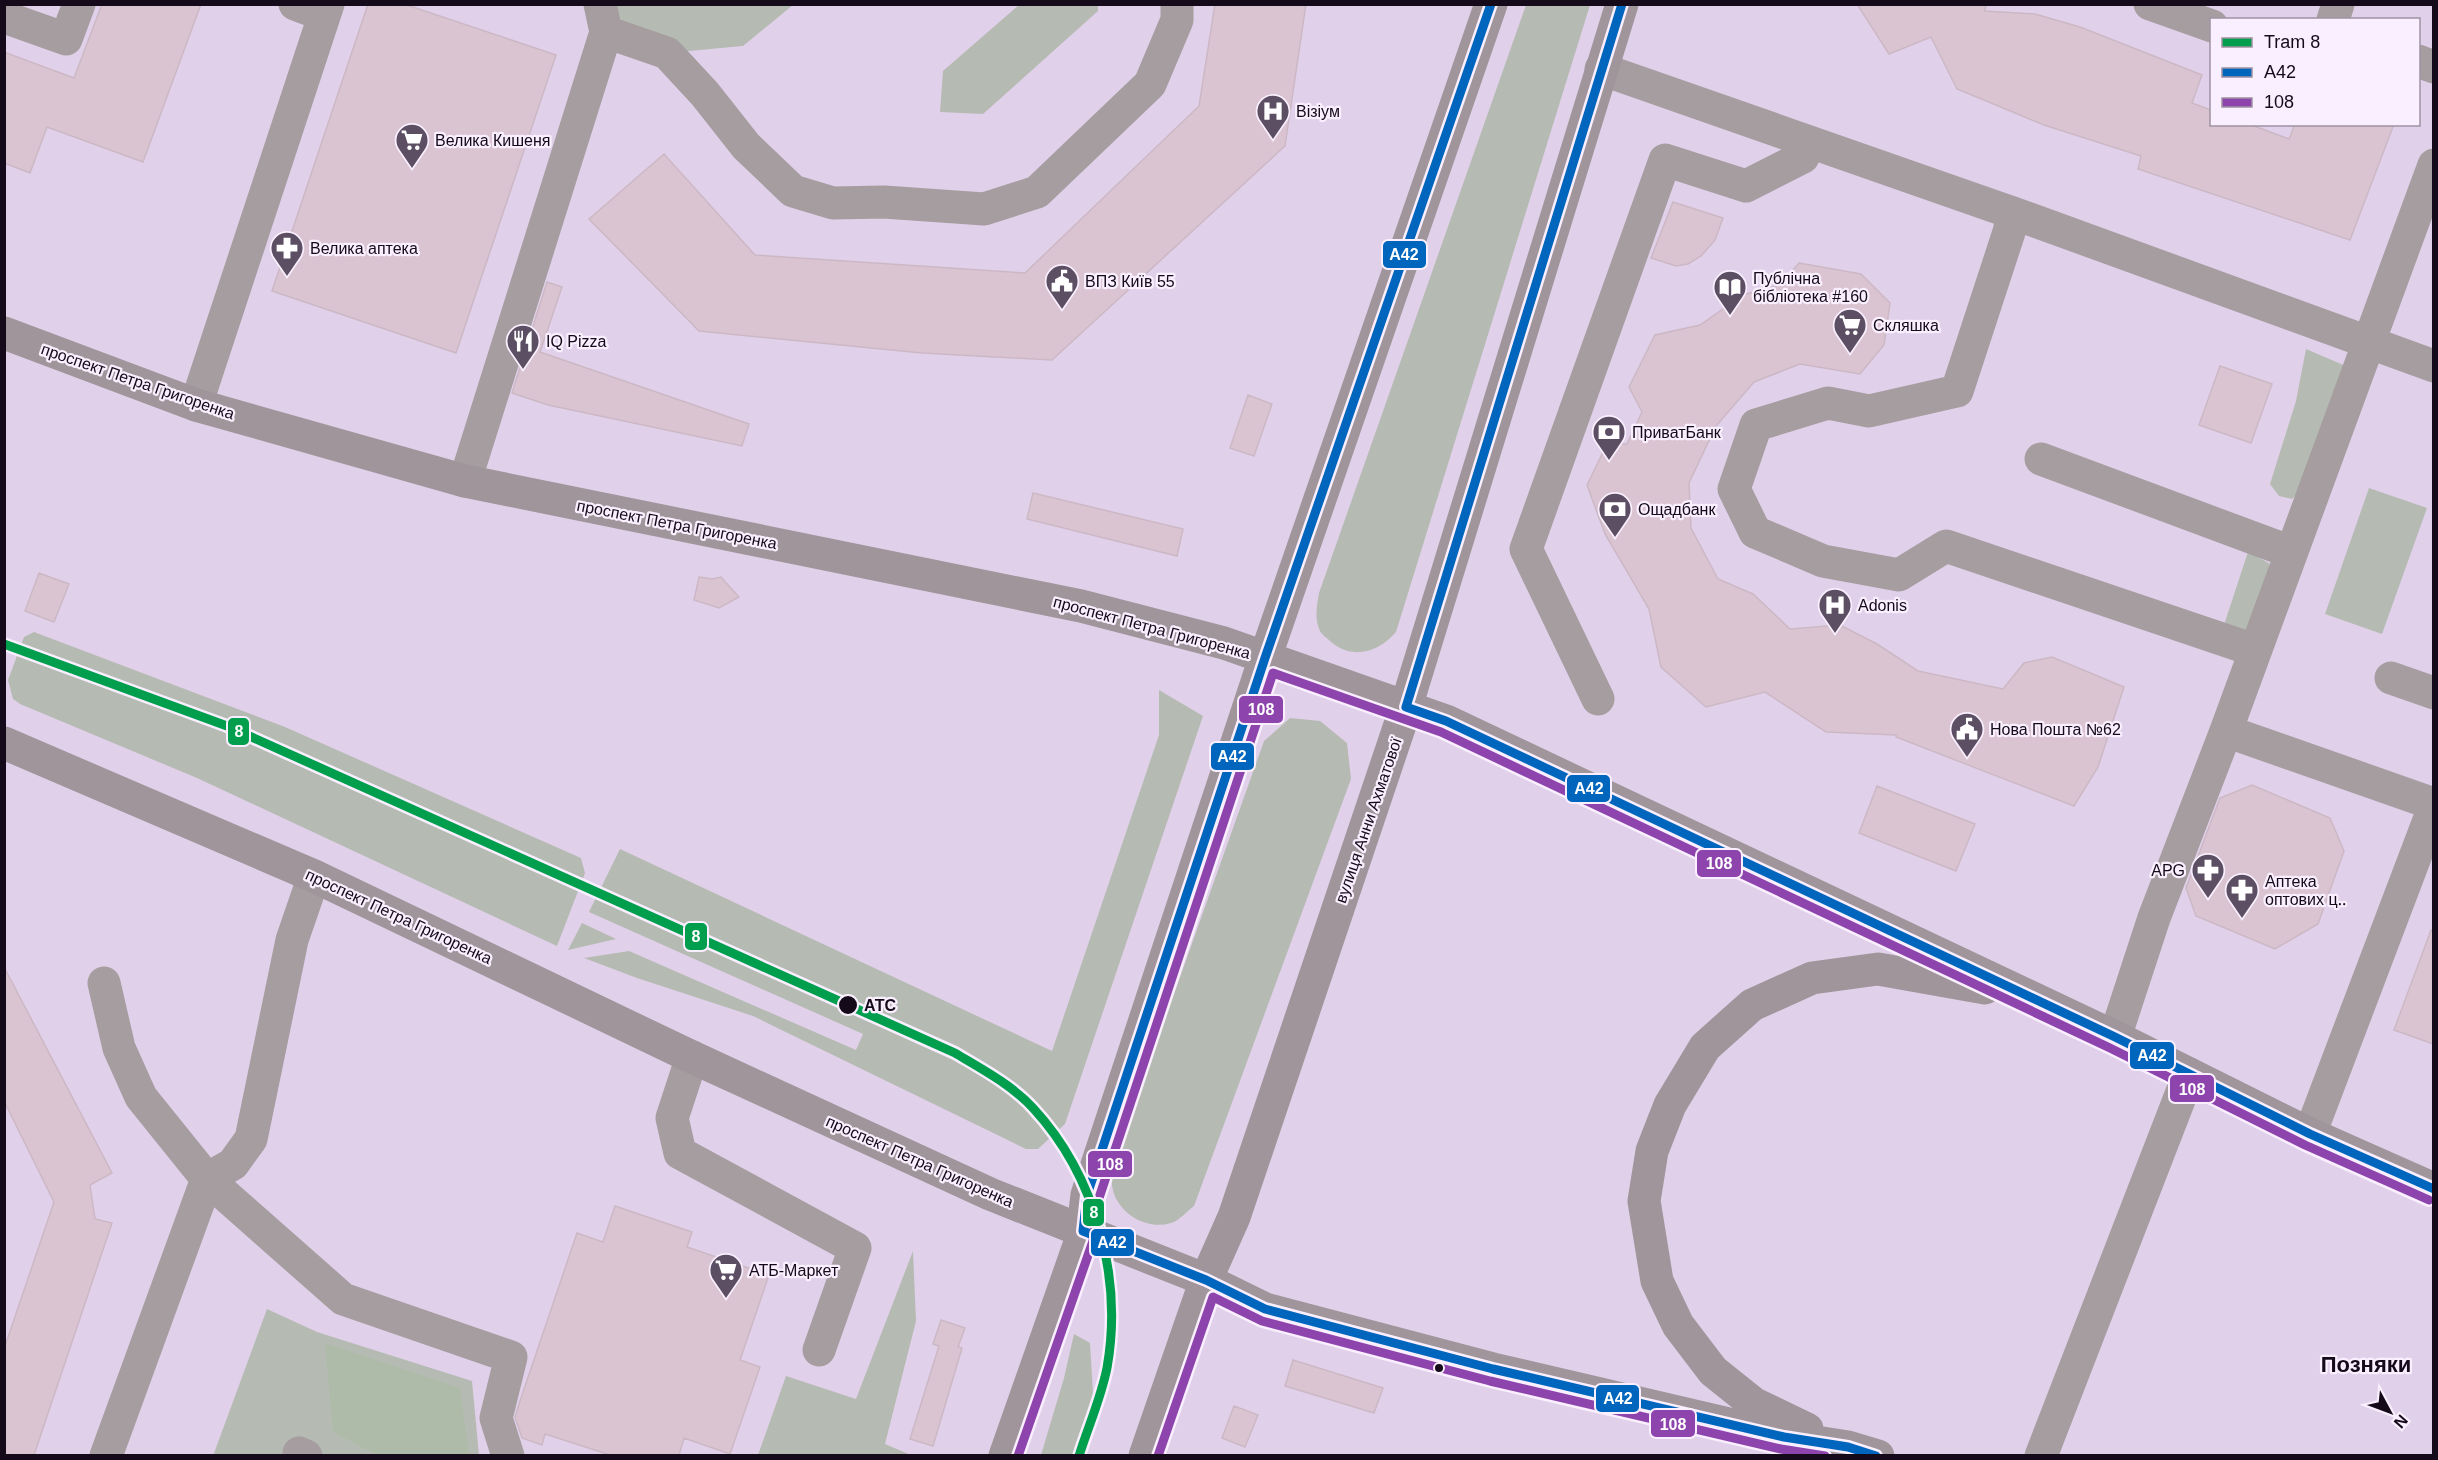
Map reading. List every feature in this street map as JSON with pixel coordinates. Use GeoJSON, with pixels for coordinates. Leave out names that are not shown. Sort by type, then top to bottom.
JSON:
{"type":"FeatureCollection","features":[{"type":"Feature","properties":{"kind":"main road"},"geometry":{"type":"LineString","coordinates":[[1005,1455],[1083,1231],[1087,1195],[1265,658],[1491,4]]}},
{"type":"Feature","properties":{"kind":"main road","name":"вулиця Анни Ахматової"},"geometry":{"type":"LineString","coordinates":[[1146,1455],[1206,1280],[1234,1217],[1406,707],[1600,69],[1622,4]]}},
{"type":"Feature","properties":{"kind":"main road","name":"проспект Петра Григоренка"},"geometry":{"type":"LineString","coordinates":[[4,333],[196,405],[465,481],[1081,606],[1224,643],[1446,721],[2115,1037],[2310,1134],[2433,1189]]}},
{"type":"Feature","properties":{"kind":"main road","name":"проспект Петра Григоренка"},"geometry":{"type":"LineString","coordinates":[[4,743],[314,876],[692,1057],[990,1194],[1206,1280],[1265,1309],[1784,1446],[1841,1447],[1878,1455]]}},
{"type":"Feature","properties":{"kind":"main road"},"geometry":{"type":"LineString","coordinates":[[1841,1447],[1753,1402],[1713,1371],[1678,1325],[1657,1281],[1644,1201],[1652,1151],[1670,1105],[1705,1047],[1752,1005],[1812,978],[1878,969],[2025,994]]}},
{"type":"Feature","properties":{"kind":"lane"},"geometry":{"type":"LineString","coordinates":[[4,17],[66,39],[79,4]]}},
{"type":"Feature","properties":{"kind":"lane"},"geometry":{"type":"LineString","coordinates":[[465,481],[603,19],[667,53],[705,94],[746,146],[793,191],[833,202],[884,201],[984,209],[1037,192],[1150,84],[1177,21],[1178,4]]}},
{"type":"Feature","properties":{"kind":"lane"},"geometry":{"type":"LineString","coordinates":[[2150,4],[2210,26]]}},
{"type":"Feature","properties":{"kind":"lane"},"geometry":{"type":"LineString","coordinates":[[196,405],[316,8]]}},
{"type":"Feature","properties":{"kind":"lane"},"geometry":{"type":"LineString","coordinates":[[1600,69],[2013,213],[2433,366]]}},
{"type":"Feature","properties":{"kind":"lane"},"geometry":{"type":"LineString","coordinates":[[1598,699],[1527,549],[1665,160],[1746,186],[1803,157],[1808,143]]}},
{"type":"Feature","properties":{"kind":"lane"},"geometry":{"type":"LineString","coordinates":[[2115,1037],[2154,918],[2226,731],[2433,165]]}},
{"type":"Feature","properties":{"kind":"lane"},"geometry":{"type":"LineString","coordinates":[[2013,213],[2009,232],[1957,391],[1869,411],[1828,403],[1756,425],[1734,489],[1755,532],[1823,561],[1899,576],[1946,546],[2254,650]]}},
{"type":"Feature","properties":{"kind":"lane"},"geometry":{"type":"LineString","coordinates":[[2041,459],[2291,552]]}},
{"type":"Feature","properties":{"kind":"lane"},"geometry":{"type":"LineString","coordinates":[[2391,678],[2433,693]]}},
{"type":"Feature","properties":{"kind":"lane"},"geometry":{"type":"LineString","coordinates":[[2226,731],[2433,805],[2310,1134]]}},
{"type":"Feature","properties":{"kind":"lane"},"geometry":{"type":"LineString","coordinates":[[106,1455],[207,1179],[233,1164],[251,1139],[292,940],[314,876]]}},
{"type":"Feature","properties":{"kind":"lane"},"geometry":{"type":"LineString","coordinates":[[104,983],[119,1048],[141,1097],[207,1179],[343,1299],[511,1357],[496,1418],[508,1455]]}},
{"type":"Feature","properties":{"kind":"lane"},"geometry":{"type":"LineString","coordinates":[[692,1057],[672,1118],[680,1153],[855,1248],[819,1350]]}},
{"type":"Feature","properties":{"kind":"lane"},"geometry":{"type":"LineString","coordinates":[[2042,1455],[2189,1074]]}},
{"type":"Feature","properties":{"kind":"shaded area"},"geometry":{"type":"Polygon","coordinates":[[[600,5],[793,5],[743,46],[667,53],[600,5]]]}},
{"type":"Feature","properties":{"kind":"shaded area"},"geometry":{"type":"Polygon","coordinates":[[[1019,5],[1098,5],[1098,11],[983,114],[940,112],[943,71],[1019,5]]]}},
{"type":"Feature","properties":{"kind":"shaded area"},"geometry":{"type":"Polygon","coordinates":[[[1526,5],[1590,5],[1396,632],[1382,645],[1373,649],[1365,652],[1347,651],[1338,647],[1320,631],[1317,617],[1319,593],[1526,5]]]}},
{"type":"Feature","properties":{"kind":"shaded area"},"geometry":{"type":"Polygon","coordinates":[[[2306,349],[2348,367],[2299,492],[2292,499],[2279,496],[2270,484],[2296,401],[2306,349]]]}},
{"type":"Feature","properties":{"kind":"shaded area"},"geometry":{"type":"Polygon","coordinates":[[[2369,488],[2427,508],[2382,634],[2325,614],[2369,488]]]}},
{"type":"Feature","properties":{"kind":"shaded area"},"geometry":{"type":"Polygon","coordinates":[[[2248,552],[2269,563],[2272,573],[2254,630],[2222,631],[2248,552]]]}},
{"type":"Feature","properties":{"kind":"shaded area"},"geometry":{"type":"Polygon","coordinates":[[[34,632],[285,727],[581,858],[585,873],[557,946],[197,778],[20,704],[13,699],[8,680],[24,637],[34,632]]]}},
{"type":"Feature","properties":{"kind":"shaded area"},"geometry":{"type":"Polygon","coordinates":[[[1159,690],[1203,716],[1065,1124],[1038,1149],[1026,1149],[753,1016],[584,958],[629,951],[856,1050],[863,1034],[589,912],[620,849],[1052,1051],[1159,735],[1159,690]]]}},
{"type":"Feature","properties":{"kind":"shaded area"},"geometry":{"type":"Polygon","coordinates":[[[1290,718],[1320,721],[1347,743],[1351,779],[1194,1206],[1171,1223],[1161,1225],[1142,1222],[1125,1211],[1114,1195],[1112,1182],[1116,1157],[1264,741],[1290,718]]]}},
{"type":"Feature","properties":{"kind":"shaded area"},"geometry":{"type":"Polygon","coordinates":[[[582,923],[616,939],[568,950],[582,923]]]}},
{"type":"Feature","properties":{"kind":"shaded area"},"geometry":{"type":"Polygon","coordinates":[[[913,1251],[916,1321],[885,1444],[911,1455],[758,1455],[786,1376],[856,1399],[913,1251]]]}},
{"type":"Feature","properties":{"kind":"shaded area"},"geometry":{"type":"Polygon","coordinates":[[[267,1309],[317,1332],[472,1381],[479,1455],[213,1456],[267,1309]]]}},
{"type":"Feature","properties":{"kind":"shaded area"},"geometry":{"type":"Polygon","coordinates":[[[1074,1334],[1090,1343],[1095,1428],[1086,1455],[1041,1455],[1064,1378],[1074,1334]]]}},
{"type":"Feature","properties":{"kind":"green space"},"geometry":{"type":"Polygon","coordinates":[[[325,1343],[460,1388],[469,1455],[377,1455],[333,1432],[325,1343]]]}},
{"type":"Feature","properties":{"kind":"building"},"geometry":{"type":"Polygon","coordinates":[[[102,4],[201,4],[143,162],[47,127],[30,173],[4,163],[4,52],[74,78],[102,4]]]}},
{"type":"Feature","properties":{"kind":"building"},"geometry":{"type":"Polygon","coordinates":[[[368,4],[404,4],[556,55],[456,353],[272,291],[368,4]]]}},
{"type":"Feature","properties":{"kind":"building"},"geometry":{"type":"Polygon","coordinates":[[[1215,4],[1306,4],[1285,146],[1052,360],[922,353],[699,331],[589,219],[664,154],[755,255],[1025,273],[1199,106],[1215,4]]]}},
{"type":"Feature","properties":{"kind":"building"},"geometry":{"type":"Polygon","coordinates":[[[1857,4],[1986,4],[1985,11],[2035,14],[2080,27],[2202,75],[2192,103],[2210,110],[2210,126],[2254,126],[2289,139],[2294,126],[2393,126],[2350,240],[2138,169],[2141,156],[2044,125],[1957,89],[1931,37],[1889,54],[1857,4]]]}},
{"type":"Feature","properties":{"kind":"building"},"geometry":{"type":"Polygon","coordinates":[[[1673,202],[1723,218],[1715,240],[1701,256],[1688,264],[1676,266],[1651,258],[1673,202]]]}},
{"type":"Feature","properties":{"kind":"building"},"geometry":{"type":"Polygon","coordinates":[[[1799,263],[1861,274],[1890,303],[1884,345],[1860,374],[1800,364],[1754,382],[1716,426],[1689,483],[1691,528],[1718,579],[1753,594],[1790,629],[1840,625],[1877,644],[1918,671],[2003,689],[2024,663],[2052,657],[2124,687],[2098,767],[2074,806],[1896,737],[1896,735],[1826,732],[1765,692],[1706,707],[1661,667],[1649,609],[1605,534],[1587,485],[1607,444],[1627,444],[1642,412],[1629,387],[1655,335],[1700,325],[1743,295],[1780,285],[1799,263]]]}},
{"type":"Feature","properties":{"kind":"building"},"geometry":{"type":"Polygon","coordinates":[[[547,282],[562,287],[540,352],[749,424],[742,446],[548,405],[512,393],[547,282]]]}},
{"type":"Feature","properties":{"kind":"building"},"geometry":{"type":"Polygon","coordinates":[[[2220,366],[2272,384],[2251,443],[2199,425],[2220,366]]]}},
{"type":"Feature","properties":{"kind":"building"},"geometry":{"type":"Polygon","coordinates":[[[1248,395],[1272,404],[1254,456],[1230,448],[1248,395]]]}},
{"type":"Feature","properties":{"kind":"building"},"geometry":{"type":"Polygon","coordinates":[[[1033,493],[1183,529],[1177,556],[1027,519],[1033,493]]]}},
{"type":"Feature","properties":{"kind":"building"},"geometry":{"type":"Polygon","coordinates":[[[39,573],[69,584],[54,622],[25,611],[39,573]]]}},
{"type":"Feature","properties":{"kind":"building"},"geometry":{"type":"Polygon","coordinates":[[[699,577],[712,579],[721,577],[739,597],[719,608],[694,600],[699,577]]]}},
{"type":"Feature","properties":{"kind":"building"},"geometry":{"type":"Polygon","coordinates":[[[2252,785],[2330,818],[2344,851],[2318,924],[2275,949],[2196,916],[2186,888],[2220,798],[2252,785]]]}},
{"type":"Feature","properties":{"kind":"building"},"geometry":{"type":"Polygon","coordinates":[[[1877,786],[1975,824],[1956,871],[1859,833],[1877,786]]]}},
{"type":"Feature","properties":{"kind":"building"},"geometry":{"type":"Polygon","coordinates":[[[2431,930],[2433,931],[2433,1044],[2394,1030],[2431,930]]]}},
{"type":"Feature","properties":{"kind":"building"},"geometry":{"type":"Polygon","coordinates":[[[4,967],[112,1173],[90,1185],[95,1219],[112,1223],[34,1455],[4,1455],[4,1349],[54,1202],[4,1101],[4,967]]]}},
{"type":"Feature","properties":{"kind":"building"},"geometry":{"type":"Polygon","coordinates":[[[615,1206],[692,1232],[687,1247],[769,1275],[740,1360],[760,1367],[730,1454],[684,1438],[679,1455],[610,1455],[545,1434],[542,1445],[522,1438],[515,1417],[577,1233],[603,1242],[615,1206]]]}},
{"type":"Feature","properties":{"kind":"building"},"geometry":{"type":"Polygon","coordinates":[[[941,1320],[965,1328],[958,1347],[962,1348],[933,1446],[910,1439],[939,1346],[933,1344],[941,1320]]]}},
{"type":"Feature","properties":{"kind":"building"},"geometry":{"type":"Polygon","coordinates":[[[1293,1360],[1383,1388],[1374,1413],[1285,1386],[1293,1360]]]}},
{"type":"Feature","properties":{"kind":"building"},"geometry":{"type":"Polygon","coordinates":[[[1234,1406],[1258,1415],[1245,1447],[1222,1438],[1234,1406]]]}},
{"type":"Feature","properties":{"kind":"tram line","name":"8"},"geometry":{"type":"LineString","coordinates":[[4,644],[227,726],[955,1053],[1006,1085],[1033,1108],[1055,1135],[1073,1165],[1088,1196],[1100,1230],[1107,1264],[1111,1299],[1111,1334],[1107,1368],[1079,1456]]}},
{"type":"Feature","properties":{"kind":"transit line","name":"А42"},"geometry":{"type":"LineString","coordinates":[[1491,4],[1265,658],[1087,1195],[1083,1231],[1206,1280],[1265,1309],[1493,1369],[1784,1437],[1848,1447],[1876,1456]]}},
{"type":"Feature","properties":{"kind":"transit line","name":"А42"},"geometry":{"type":"LineString","coordinates":[[1622,4],[1406,707],[1446,721],[2115,1037],[2310,1134],[2434,1189]]}},
{"type":"Feature","properties":{"kind":"transit line","name":"108"},"geometry":{"type":"LineString","coordinates":[[1018,1456],[1093,1241],[1099,1198],[1273,673],[1441,732],[2110,1048],[2305,1145],[2429,1200]]}},
{"type":"Feature","properties":{"kind":"transit line","name":"108"},"geometry":{"type":"LineString","coordinates":[[1158,1456],[1213,1297],[1262,1321],[1490,1381],[1781,1449],[1825,1456]]}},
{"type":"Feature","properties":{"kind":"place","name":"Візіум"},"geometry":{"type":"Point","coordinates":[1273,140]}},
{"type":"Feature","properties":{"kind":"place","name":"Велика Кишеня"},"geometry":{"type":"Point","coordinates":[412,169]}},
{"type":"Feature","properties":{"kind":"place","name":"Велика аптека"},"geometry":{"type":"Point","coordinates":[287,277]}},
{"type":"Feature","properties":{"kind":"place","name":"ВПЗ Київ 55"},"geometry":{"type":"Point","coordinates":[1062,310]}},
{"type":"Feature","properties":{"kind":"place","name":"Публічна бібліотека #160"},"geometry":{"type":"Point","coordinates":[1730,316]}},
{"type":"Feature","properties":{"kind":"place","name":"Скляшка"},"geometry":{"type":"Point","coordinates":[1850,354]}},
{"type":"Feature","properties":{"kind":"place","name":"IQ Pizza"},"geometry":{"type":"Point","coordinates":[523,370]}},
{"type":"Feature","properties":{"kind":"place","name":"ПриватБанк"},"geometry":{"type":"Point","coordinates":[1609,461]}},
{"type":"Feature","properties":{"kind":"place","name":"Ощадбанк"},"geometry":{"type":"Point","coordinates":[1615,538]}},
{"type":"Feature","properties":{"kind":"place","name":"Adonis"},"geometry":{"type":"Point","coordinates":[1835,634]}},
{"type":"Feature","properties":{"kind":"place","name":"Нова Пошта №62"},"geometry":{"type":"Point","coordinates":[1967,758]}},
{"type":"Feature","properties":{"kind":"place","name":"APG"},"geometry":{"type":"Point","coordinates":[2208,899]}},
{"type":"Feature","properties":{"kind":"place","name":"Аптека оптових ц‥"},"geometry":{"type":"Point","coordinates":[2242,919]}},
{"type":"Feature","properties":{"kind":"place","name":"АТС"},"geometry":{"type":"Point","coordinates":[848,1005]}},
{"type":"Feature","properties":{"kind":"place","name":"АТБ-Маркет"},"geometry":{"type":"Point","coordinates":[726,1299]}},
{"type":"Feature","properties":{"kind":"district","name":"Позняки"},"geometry":{"type":"Point","coordinates":[2366,1364]}}]}
